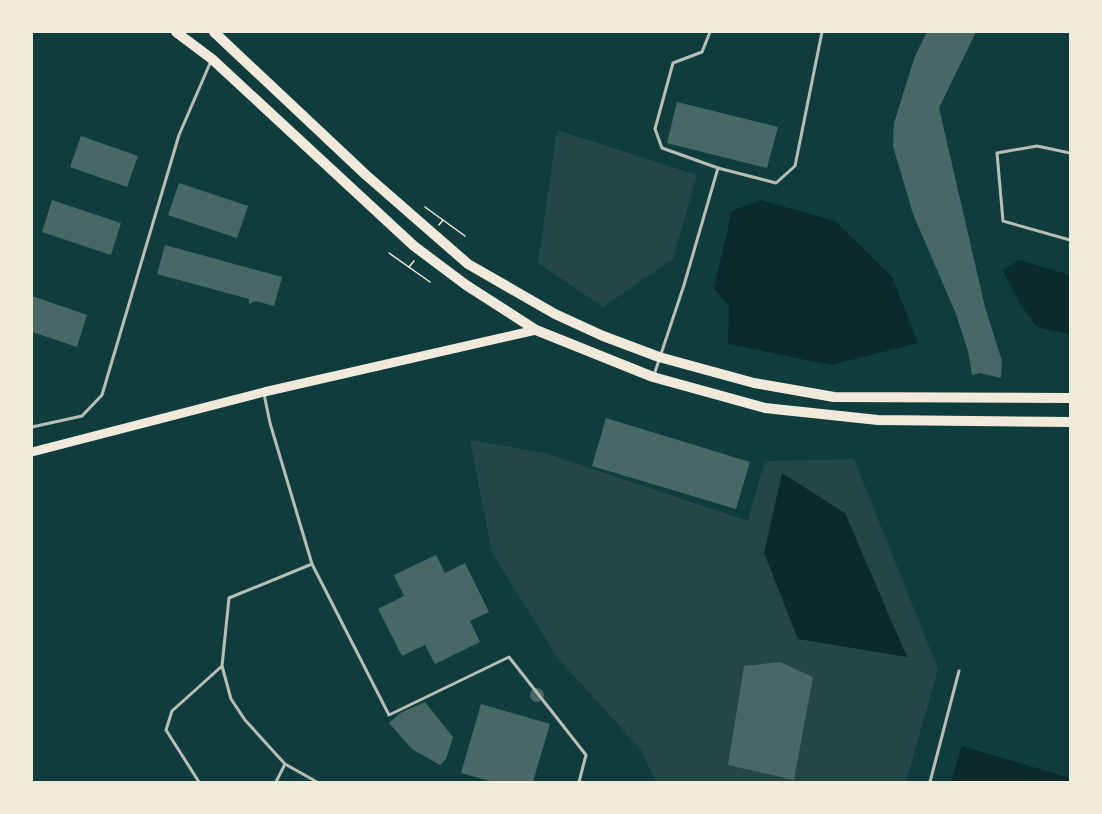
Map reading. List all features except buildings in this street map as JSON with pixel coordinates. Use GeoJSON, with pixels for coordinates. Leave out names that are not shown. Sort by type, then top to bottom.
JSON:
{"type":"FeatureCollection","features":[{"type":"Feature","properties":{"kind":"main road"},"geometry":{"type":"LineString","coordinates":[[176,32],[212,59],[414,246],[466,285],[536,330],[653,377],[765,408],[878,420],[1071,423]]}},
{"type":"Feature","properties":{"kind":"main road"},"geometry":{"type":"LineString","coordinates":[[214,32],[366,175],[468,264],[555,314],[659,357],[754,383],[834,397],[1071,398]]}},
{"type":"Feature","properties":{"kind":"main road"},"geometry":{"type":"LineString","coordinates":[[32,452],[264,392],[536,330]]}},
{"type":"Feature","properties":{"kind":"lane"},"geometry":{"type":"LineString","coordinates":[[710,32],[702,52],[673,63],[655,129],[662,148],[718,168],[776,183],[795,166],[822,32]]}},
{"type":"Feature","properties":{"kind":"lane"},"geometry":{"type":"LineString","coordinates":[[32,427],[82,416],[102,395],[179,135],[212,59]]}},
{"type":"Feature","properties":{"kind":"lane"},"geometry":{"type":"LineString","coordinates":[[1071,153],[1037,146],[997,153],[1003,221],[1071,240]]}},
{"type":"Feature","properties":{"kind":"lane"},"geometry":{"type":"LineString","coordinates":[[653,377],[684,285],[718,168]]}},
{"type":"Feature","properties":{"kind":"lane"},"geometry":{"type":"LineString","coordinates":[[264,392],[270,423],[312,564],[389,715],[509,657],[586,755],[579,783]]}},
{"type":"Feature","properties":{"kind":"lane"},"geometry":{"type":"LineString","coordinates":[[312,564],[229,598],[222,666],[236,706],[285,764],[317,783]]}},
{"type":"Feature","properties":{"kind":"lane"},"geometry":{"type":"LineString","coordinates":[[199,783],[166,730],[172,711],[222,666]]}},
{"type":"Feature","properties":{"kind":"lane"},"geometry":{"type":"LineString","coordinates":[[930,783],[958,671]]}},
{"type":"Feature","properties":{"kind":"lane"},"geometry":{"type":"LineString","coordinates":[[276,783],[285,764]]}},
{"type":"Feature","properties":{"kind":"path"},"geometry":{"type":"LineString","coordinates":[[425,207],[465,236]]}},
{"type":"Feature","properties":{"kind":"path"},"geometry":{"type":"LineString","coordinates":[[389,253],[430,282]]}},
{"type":"Feature","properties":{"kind":"shaded area"},"geometry":{"type":"Polygon","coordinates":[[[557,130],[697,175],[673,259],[603,307],[538,263],[557,130]]]}},
{"type":"Feature","properties":{"kind":"shaded area"},"geometry":{"type":"Polygon","coordinates":[[[760,200],[835,221],[892,277],[918,343],[831,365],[728,344],[729,307],[714,288],[732,211],[760,200]]]}},
{"type":"Feature","properties":{"kind":"shaded area"},"geometry":{"type":"Polygon","coordinates":[[[1018,260],[1070,275],[1070,334],[1037,327],[1021,305],[1003,271],[1018,260]]]}},
{"type":"Feature","properties":{"kind":"shaded area"},"geometry":{"type":"Polygon","coordinates":[[[470,440],[545,453],[748,521],[765,461],[854,459],[938,669],[906,782],[656,782],[641,750],[557,657],[492,553],[470,440]]]}},
{"type":"Feature","properties":{"kind":"shaded area"},"geometry":{"type":"Polygon","coordinates":[[[782,473],[845,513],[907,657],[798,639],[764,553],[782,473]]]}},
{"type":"Feature","properties":{"kind":"shaded area"},"geometry":{"type":"Polygon","coordinates":[[[962,746],[1070,778],[1070,782],[951,782],[962,746]]]}}]}
